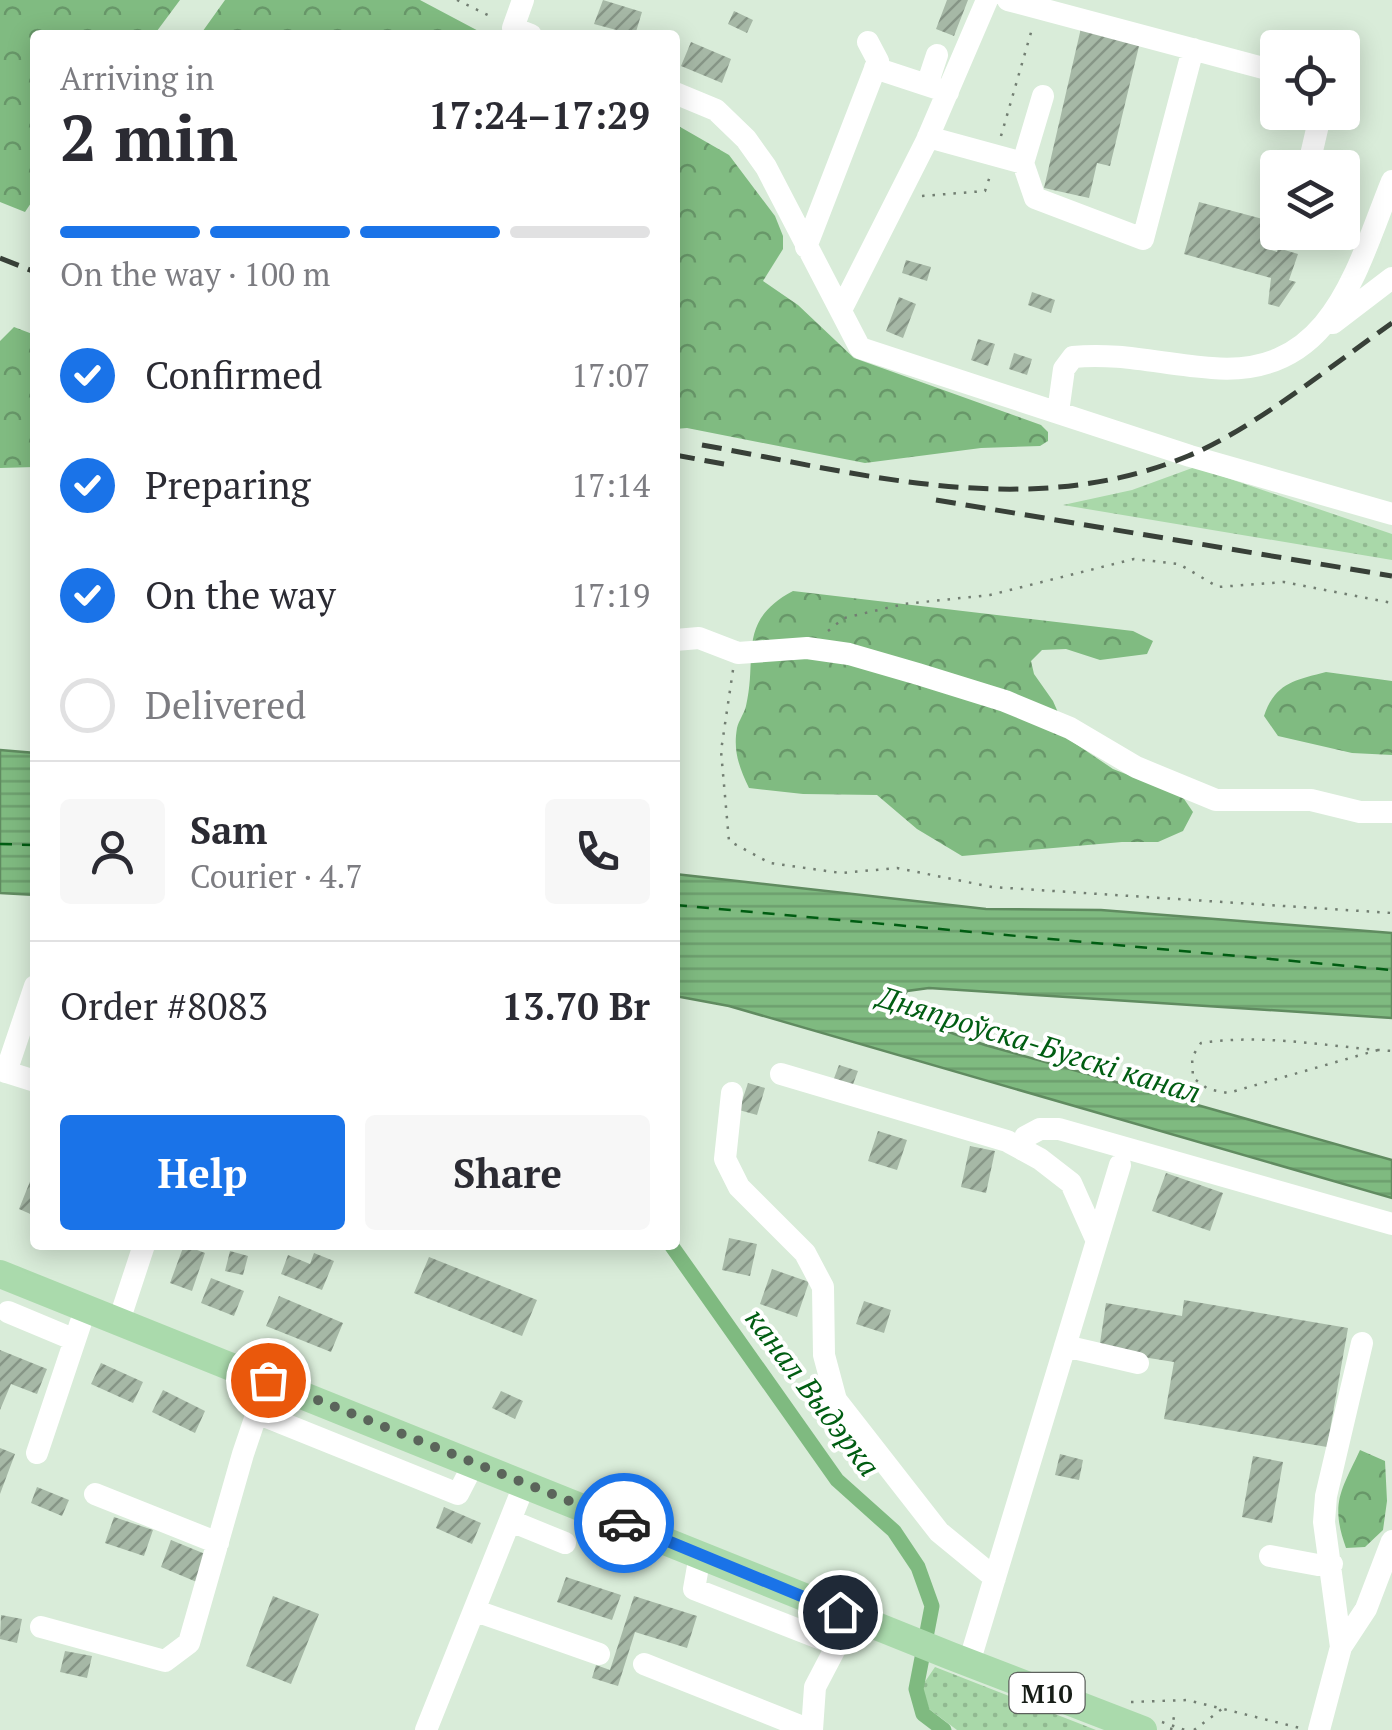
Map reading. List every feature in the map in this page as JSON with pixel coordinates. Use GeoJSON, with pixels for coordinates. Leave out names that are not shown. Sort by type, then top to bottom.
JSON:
{"type":"FeatureCollection","features":[{"type":"Feature","properties":{"kind":"main road","name":"М10"},"geometry":{"type":"LineString","coordinates":[[0,1274],[960,1660],[1149,1725]]}},
{"type":"Feature","properties":{"kind":"street"},"geometry":{"type":"LineString","coordinates":[[522,30],[524,0]]}},
{"type":"Feature","properties":{"kind":"street"},"geometry":{"type":"LineString","coordinates":[[938,89],[988,0]]}},
{"type":"Feature","properties":{"kind":"street"},"geometry":{"type":"LineString","coordinates":[[1008,0],[1260,67]]}},
{"type":"Feature","properties":{"kind":"street"},"geometry":{"type":"LineString","coordinates":[[806,247],[876,68],[878,61],[868,42]]}},
{"type":"Feature","properties":{"kind":"street"},"geometry":{"type":"LineString","coordinates":[[1043,96],[1023,163],[1035,198],[1143,239],[1193,50]]}},
{"type":"Feature","properties":{"kind":"street"},"geometry":{"type":"LineString","coordinates":[[841,310],[928,137],[938,89],[937,55]]}},
{"type":"Feature","properties":{"kind":"street"},"geometry":{"type":"LineString","coordinates":[[876,68],[938,89]]}},
{"type":"Feature","properties":{"kind":"street"},"geometry":{"type":"LineString","coordinates":[[680,96],[716,110],[738,130],[766,167],[860,348],[1190,456],[1392,514]]}},
{"type":"Feature","properties":{"kind":"street"},"geometry":{"type":"LineString","coordinates":[[928,137],[1023,163]]}},
{"type":"Feature","properties":{"kind":"street"},"geometry":{"type":"LineString","coordinates":[[1318,334],[1348,290],[1392,181]]}},
{"type":"Feature","properties":{"kind":"street"},"geometry":{"type":"LineString","coordinates":[[1058,412],[1064,368],[1074,357],[1097,354],[1215,369],[1250,367],[1289,355],[1392,278]]}},
{"type":"Feature","properties":{"kind":"street"},"geometry":{"type":"LineString","coordinates":[[680,640],[699,638],[738,653],[806,648],[849,654],[1005,701],[1070,728],[1136,767],[1216,800],[1311,800],[1360,812],[1392,812]]}},
{"type":"Feature","properties":{"kind":"street"},"geometry":{"type":"LineString","coordinates":[[30,999],[3,1071],[30,1079]]}},
{"type":"Feature","properties":{"kind":"street"},"geometry":{"type":"LineString","coordinates":[[781,1074],[1007,1141],[1071,1184],[1096,1239]]}},
{"type":"Feature","properties":{"kind":"street"},"geometry":{"type":"LineString","coordinates":[[732,1094],[726,1159],[739,1188],[805,1253],[823,1286],[824,1356],[836,1400],[939,1532],[995,1578]]}},
{"type":"Feature","properties":{"kind":"street"},"geometry":{"type":"LineString","coordinates":[[1023,1150],[1025,1137],[1040,1130],[1059,1129],[1392,1224]]}},
{"type":"Feature","properties":{"kind":"street"},"geometry":{"type":"LineString","coordinates":[[960,1660],[995,1578],[1120,1165]]}},
{"type":"Feature","properties":{"kind":"street"},"geometry":{"type":"LineString","coordinates":[[119,1321],[142,1250]]}},
{"type":"Feature","properties":{"kind":"street"},"geometry":{"type":"LineString","coordinates":[[38,1453],[86,1308]]}},
{"type":"Feature","properties":{"kind":"street"},"geometry":{"type":"LineString","coordinates":[[8,1312],[75,1340]]}},
{"type":"Feature","properties":{"kind":"street"},"geometry":{"type":"LineString","coordinates":[[1341,1647],[1324,1522],[1326,1496],[1362,1343]]}},
{"type":"Feature","properties":{"kind":"street"},"geometry":{"type":"LineString","coordinates":[[1065,1346],[1138,1364]]}},
{"type":"Feature","properties":{"kind":"street"},"geometry":{"type":"LineString","coordinates":[[41,1627],[164,1661],[189,1643],[268,1380]]}},
{"type":"Feature","properties":{"kind":"street"},"geometry":{"type":"LineString","coordinates":[[256,1413],[458,1494],[474,1463]]}},
{"type":"Feature","properties":{"kind":"street"},"geometry":{"type":"LineString","coordinates":[[426,1730],[526,1483]]}},
{"type":"Feature","properties":{"kind":"street"},"geometry":{"type":"LineString","coordinates":[[95,1494],[218,1543]]}},
{"type":"Feature","properties":{"kind":"street"},"geometry":{"type":"LineString","coordinates":[[511,1521],[565,1544]]}},
{"type":"Feature","properties":{"kind":"street"},"geometry":{"type":"LineString","coordinates":[[1319,1730],[1341,1647],[1366,1608],[1392,1541]]}},
{"type":"Feature","properties":{"kind":"street"},"geometry":{"type":"LineString","coordinates":[[700,1554],[694,1589],[836,1644]]}},
{"type":"Feature","properties":{"kind":"street"},"geometry":{"type":"LineString","coordinates":[[1270,1556],[1318,1566],[1332,1564]]}},
{"type":"Feature","properties":{"kind":"street"},"geometry":{"type":"LineString","coordinates":[[476,1611],[599,1654]]}},
{"type":"Feature","properties":{"kind":"street"},"geometry":{"type":"LineString","coordinates":[[644,1664],[811,1730],[815,1687],[836,1644],[875,1626]]}},
{"type":"Feature","properties":{"kind":"path"},"geometry":{"type":"LineString","coordinates":[[457,0],[520,30]]}},
{"type":"Feature","properties":{"kind":"path"},"geometry":{"type":"LineString","coordinates":[[900,194],[911,198],[986,190],[1038,8]]}},
{"type":"Feature","properties":{"kind":"path"},"geometry":{"type":"LineString","coordinates":[[806,648],[844,618],[904,604],[990,596],[1134,559],[1179,564],[1218,588],[1284,582],[1392,604]]}},
{"type":"Feature","properties":{"kind":"path"},"geometry":{"type":"LineString","coordinates":[[738,653],[722,751],[730,841],[770,863],[841,873],[897,868],[992,887],[1392,913]]}},
{"type":"Feature","properties":{"kind":"path"},"geometry":{"type":"LineString","coordinates":[[1378,1050],[1228,1094],[1208,1089],[1193,1078],[1192,1058],[1201,1043],[1236,1038],[1392,1051]]}},
{"type":"Feature","properties":{"kind":"path"},"geometry":{"type":"LineString","coordinates":[[1127,1702],[1187,1700],[1306,1730]]}},
{"type":"Feature","properties":{"kind":"path"},"geometry":{"type":"LineString","coordinates":[[1194,1730],[1224,1708]]}},
{"type":"Feature","properties":{"kind":"path"},"geometry":{"type":"LineString","coordinates":[[1172,1728],[1174,1717]]}},
{"type":"Feature","properties":{"kind":"path"},"geometry":{"type":"LineString","coordinates":[[1149,1725],[1185,1730]]}},
{"type":"Feature","properties":{"kind":"shaded area"},"geometry":{"type":"Polygon","coordinates":[[[1195,467],[1392,534],[1392,560],[1063,505],[1132,490],[1195,467]]]}},
{"type":"Feature","properties":{"kind":"shaded area"},"geometry":{"type":"Polygon","coordinates":[[[0,750],[30,753],[30,895],[0,893],[0,750]]]}},
{"type":"Feature","properties":{"kind":"shaded area"},"geometry":{"type":"Polygon","coordinates":[[[680,875],[986,909],[1101,910],[1392,933],[1392,1018],[929,988],[907,991],[900,1004],[910,1018],[985,1045],[1392,1160],[1392,1198],[729,1006],[680,997],[680,875]]]}},
{"type":"Feature","properties":{"kind":"shaded area"},"geometry":{"type":"Polygon","coordinates":[[[935,1667],[1096,1730],[957,1730],[929,1709],[922,1686],[935,1667]]]}},
{"type":"Feature","properties":{"kind":"green space"},"geometry":{"type":"Polygon","coordinates":[[[0,0],[180,0],[158,30],[30,30],[30,204],[25,212],[0,202],[0,0]]]}},
{"type":"Feature","properties":{"kind":"green space"},"geometry":{"type":"Polygon","coordinates":[[[225,0],[420,0],[477,30],[204,30],[225,0]]]}},
{"type":"Feature","properties":{"kind":"green space"},"geometry":{"type":"Polygon","coordinates":[[[680,127],[729,155],[775,216],[783,236],[783,249],[763,281],[798,305],[854,358],[1041,425],[1048,432],[1048,441],[1040,446],[981,448],[865,463],[680,429],[680,127]]]}},
{"type":"Feature","properties":{"kind":"green space"},"geometry":{"type":"Polygon","coordinates":[[[14,327],[30,333],[30,467],[0,468],[0,341],[14,327]]]}},
{"type":"Feature","properties":{"kind":"green space"},"geometry":{"type":"Polygon","coordinates":[[[793,591],[1133,631],[1153,641],[1147,654],[1100,660],[1066,649],[1042,650],[1031,661],[1034,674],[1053,701],[1070,740],[1113,769],[1182,796],[1193,812],[1183,831],[1158,842],[962,856],[917,829],[877,795],[803,794],[749,788],[738,759],[736,736],[746,706],[753,641],[763,615],[793,591]]]}},
{"type":"Feature","properties":{"kind":"green space"},"geometry":{"type":"Polygon","coordinates":[[[1326,672],[1392,681],[1392,755],[1352,753],[1278,736],[1264,716],[1274,696],[1296,681],[1326,672]]]}},
{"type":"Feature","properties":{"kind":"green space"},"geometry":{"type":"Polygon","coordinates":[[[1360,1450],[1385,1461],[1387,1501],[1383,1530],[1365,1547],[1346,1548],[1338,1508],[1360,1450]]]}},
{"type":"Feature","properties":{"kind":"building"},"geometry":{"type":"Polygon","coordinates":[[[603,0],[642,12],[637,30],[594,24],[603,0]]]}},
{"type":"Feature","properties":{"kind":"building"},"geometry":{"type":"Polygon","coordinates":[[[947,0],[968,0],[954,36],[936,29],[947,0]]]}},
{"type":"Feature","properties":{"kind":"building"},"geometry":{"type":"Polygon","coordinates":[[[734,11],[753,20],[747,33],[728,24],[734,11]]]}},
{"type":"Feature","properties":{"kind":"building"},"geometry":{"type":"Polygon","coordinates":[[[1081,28],[1140,42],[1110,166],[1097,163],[1089,198],[1044,188],[1081,28]]]}},
{"type":"Feature","properties":{"kind":"building"},"geometry":{"type":"Polygon","coordinates":[[[691,42],[731,59],[722,83],[681,66],[691,42]]]}},
{"type":"Feature","properties":{"kind":"building"},"geometry":{"type":"Polygon","coordinates":[[[1199,202],[1260,218],[1260,250],[1298,254],[1289,280],[1296,282],[1279,307],[1268,304],[1271,278],[1184,254],[1199,202]]]}},
{"type":"Feature","properties":{"kind":"building"},"geometry":{"type":"Polygon","coordinates":[[[906,260],[931,267],[927,281],[902,273],[906,260]]]}},
{"type":"Feature","properties":{"kind":"building"},"geometry":{"type":"Polygon","coordinates":[[[1032,292],[1055,300],[1051,313],[1028,305],[1032,292]]]}},
{"type":"Feature","properties":{"kind":"building"},"geometry":{"type":"Polygon","coordinates":[[[899,297],[916,304],[903,338],[886,331],[899,297]]]}},
{"type":"Feature","properties":{"kind":"building"},"geometry":{"type":"Polygon","coordinates":[[[978,339],[995,344],[988,366],[971,360],[978,339]]]}},
{"type":"Feature","properties":{"kind":"building"},"geometry":{"type":"Polygon","coordinates":[[[1014,353],[1032,359],[1027,375],[1009,369],[1014,353]]]}},
{"type":"Feature","properties":{"kind":"building"},"geometry":{"type":"Polygon","coordinates":[[[839,1065],[858,1071],[852,1087],[833,1081],[839,1065]]]}},
{"type":"Feature","properties":{"kind":"building"},"geometry":{"type":"Polygon","coordinates":[[[748,1083],[765,1088],[757,1115],[739,1110],[748,1083]]]}},
{"type":"Feature","properties":{"kind":"building"},"geometry":{"type":"Polygon","coordinates":[[[878,1131],[907,1140],[897,1170],[868,1161],[878,1131]]]}},
{"type":"Feature","properties":{"kind":"building"},"geometry":{"type":"Polygon","coordinates":[[[970,1146],[995,1151],[986,1193],[961,1187],[970,1146]]]}},
{"type":"Feature","properties":{"kind":"building"},"geometry":{"type":"Polygon","coordinates":[[[1166,1173],[1223,1193],[1210,1231],[1152,1211],[1166,1173]]]}},
{"type":"Feature","properties":{"kind":"building"},"geometry":{"type":"Polygon","coordinates":[[[30,1182],[30,1214],[19,1209],[30,1182]]]}},
{"type":"Feature","properties":{"kind":"building"},"geometry":{"type":"Polygon","coordinates":[[[729,1238],[757,1244],[750,1276],[722,1270],[729,1238]]]}},
{"type":"Feature","properties":{"kind":"building"},"geometry":{"type":"Polygon","coordinates":[[[182,1250],[205,1253],[192,1291],[170,1283],[182,1250]]]}},
{"type":"Feature","properties":{"kind":"building"},"geometry":{"type":"Polygon","coordinates":[[[230,1251],[248,1256],[243,1275],[225,1271],[230,1251]]]}},
{"type":"Feature","properties":{"kind":"building"},"geometry":{"type":"Polygon","coordinates":[[[314,1253],[334,1261],[322,1290],[281,1274],[288,1255],[310,1264],[314,1253]]]}},
{"type":"Feature","properties":{"kind":"building"},"geometry":{"type":"Polygon","coordinates":[[[429,1257],[537,1300],[522,1336],[414,1293],[429,1257]]]}},
{"type":"Feature","properties":{"kind":"building"},"geometry":{"type":"Polygon","coordinates":[[[772,1269],[809,1282],[797,1317],[760,1304],[772,1269]]]}},
{"type":"Feature","properties":{"kind":"building"},"geometry":{"type":"Polygon","coordinates":[[[211,1278],[244,1291],[234,1316],[201,1303],[211,1278]]]}},
{"type":"Feature","properties":{"kind":"building"},"geometry":{"type":"Polygon","coordinates":[[[279,1296],[343,1323],[331,1352],[266,1326],[279,1296]]]}},
{"type":"Feature","properties":{"kind":"building"},"geometry":{"type":"Polygon","coordinates":[[[1184,1300],[1348,1328],[1327,1447],[1164,1419],[1174,1362],[1099,1350],[1106,1303],[1182,1316],[1184,1300]]]}},
{"type":"Feature","properties":{"kind":"building"},"geometry":{"type":"Polygon","coordinates":[[[864,1301],[891,1310],[884,1333],[856,1324],[864,1301]]]}},
{"type":"Feature","properties":{"kind":"building"},"geometry":{"type":"Polygon","coordinates":[[[0,1350],[47,1369],[37,1394],[11,1384],[0,1410],[0,1350]]]}},
{"type":"Feature","properties":{"kind":"building"},"geometry":{"type":"Polygon","coordinates":[[[101,1363],[143,1382],[133,1403],[91,1384],[101,1363]]]}},
{"type":"Feature","properties":{"kind":"building"},"geometry":{"type":"Polygon","coordinates":[[[163,1390],[205,1411],[195,1433],[152,1412],[163,1390]]]}},
{"type":"Feature","properties":{"kind":"building"},"geometry":{"type":"Polygon","coordinates":[[[501,1391],[523,1401],[515,1419],[492,1408],[501,1391]]]}},
{"type":"Feature","properties":{"kind":"building"},"geometry":{"type":"Polygon","coordinates":[[[0,1448],[15,1454],[0,1494],[0,1448]]]}},
{"type":"Feature","properties":{"kind":"building"},"geometry":{"type":"Polygon","coordinates":[[[1060,1454],[1083,1460],[1079,1480],[1055,1475],[1060,1454]]]}},
{"type":"Feature","properties":{"kind":"building"},"geometry":{"type":"Polygon","coordinates":[[[1253,1456],[1283,1462],[1272,1523],[1242,1517],[1253,1456]]]}},
{"type":"Feature","properties":{"kind":"building"},"geometry":{"type":"Polygon","coordinates":[[[37,1487],[69,1500],[62,1516],[31,1503],[37,1487]]]}},
{"type":"Feature","properties":{"kind":"building"},"geometry":{"type":"Polygon","coordinates":[[[444,1507],[481,1523],[472,1544],[436,1528],[444,1507]]]}},
{"type":"Feature","properties":{"kind":"building"},"geometry":{"type":"Polygon","coordinates":[[[114,1517],[153,1530],[144,1556],[105,1543],[114,1517]]]}},
{"type":"Feature","properties":{"kind":"building"},"geometry":{"type":"Polygon","coordinates":[[[171,1540],[210,1556],[199,1583],[161,1567],[171,1540]]]}},
{"type":"Feature","properties":{"kind":"building"},"geometry":{"type":"Polygon","coordinates":[[[566,1577],[621,1595],[612,1620],[557,1602],[566,1577]]]}},
{"type":"Feature","properties":{"kind":"building"},"geometry":{"type":"Polygon","coordinates":[[[273,1596],[319,1614],[291,1684],[246,1666],[273,1596]]]}},
{"type":"Feature","properties":{"kind":"building"},"geometry":{"type":"Polygon","coordinates":[[[634,1596],[697,1616],[687,1648],[635,1632],[618,1686],[592,1678],[596,1665],[610,1670],[634,1596]]]}},
{"type":"Feature","properties":{"kind":"building"},"geometry":{"type":"Polygon","coordinates":[[[1,1615],[22,1619],[17,1643],[0,1639],[1,1615]]]}},
{"type":"Feature","properties":{"kind":"building"},"geometry":{"type":"Polygon","coordinates":[[[65,1651],[92,1656],[87,1678],[60,1672],[65,1651]]]}},
{"type":"Feature","properties":{"kind":"waterway","name":"канал Выдэрка"},"geometry":{"type":"LineString","coordinates":[[675,1250],[837,1480],[894,1531],[918,1567],[932,1606],[916,1689],[923,1714],[944,1730]]}},
{"type":"Feature","properties":{"kind":"ferry route"},"geometry":{"type":"LineString","coordinates":[[0,844],[30,845]]}},
{"type":"Feature","properties":{"kind":"ferry route"},"geometry":{"type":"LineString","coordinates":[[680,905],[1392,970]]}},
{"type":"Feature","properties":{"kind":"railway"},"geometry":{"type":"LineString","coordinates":[[0,258],[30,270]]}},
{"type":"Feature","properties":{"kind":"railway"},"geometry":{"type":"LineString","coordinates":[[702,445],[885,479],[946,486],[1067,486],[1128,476],[1188,456],[1240,429],[1392,323]]}},
{"type":"Feature","properties":{"kind":"railway"},"geometry":{"type":"LineString","coordinates":[[680,456],[724,464]]}},
{"type":"Feature","properties":{"kind":"railway"},"geometry":{"type":"LineString","coordinates":[[936,500],[1392,576]]}},
{"type":"Feature","properties":{"kind":"way so far"},"geometry":{"type":"LineString","coordinates":[[268,1380],[624,1523]]}},
{"type":"Feature","properties":{"kind":"route"},"geometry":{"type":"LineString","coordinates":[[624,1523],[840,1612]]}},
{"type":"Feature","properties":{"kind":"water label","name":"Дняпроўска-Бугскі канал"},"geometry":{"type":"Point","coordinates":[1039,1044]}}]}
